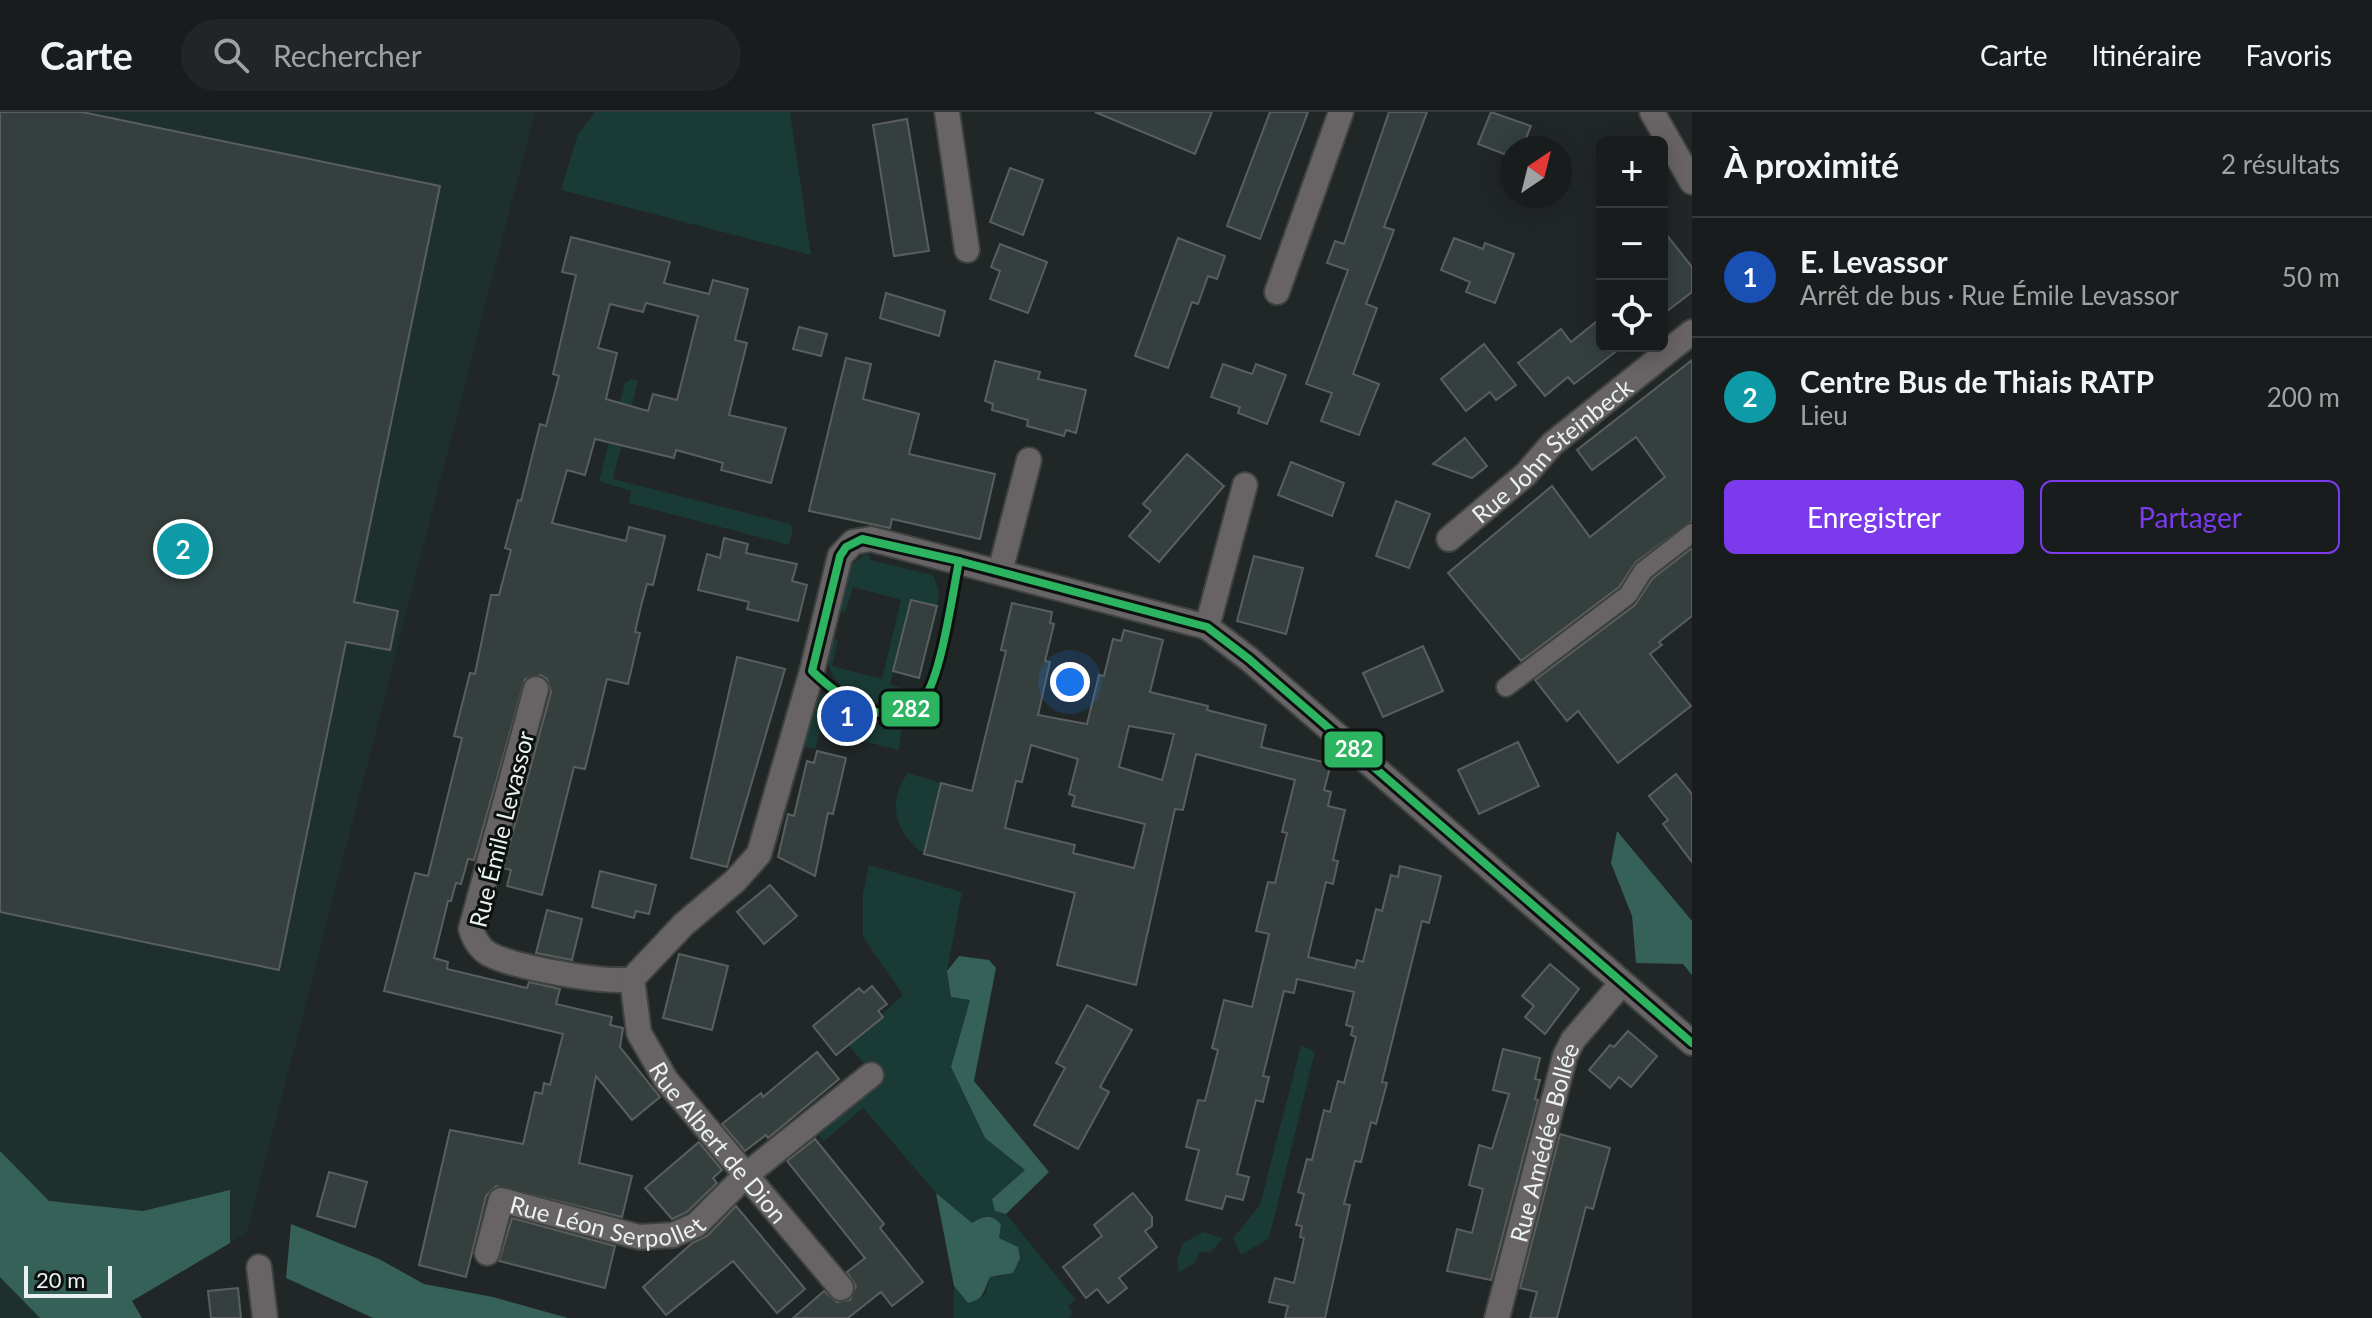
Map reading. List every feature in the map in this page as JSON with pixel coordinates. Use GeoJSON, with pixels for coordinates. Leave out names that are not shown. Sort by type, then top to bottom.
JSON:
{"type":"FeatureCollection","features":[{"type":"Feature","properties":{"kind":"street"},"geometry":{"type":"LineString","coordinates":[[947,112],[967,250]]}},
{"type":"Feature","properties":{"kind":"street"},"geometry":{"type":"LineString","coordinates":[[1277,292],[1341,112]]}},
{"type":"Feature","properties":{"kind":"street"},"geometry":{"type":"LineString","coordinates":[[1652,112],[1692,182]]}},
{"type":"Feature","properties":{"kind":"street","name":"Rue John Steinbeck"},"geometry":{"type":"LineString","coordinates":[[1449,539],[1526,474],[1552,444],[1692,332]]}},
{"type":"Feature","properties":{"kind":"street"},"geometry":{"type":"LineString","coordinates":[[1000,572],[1029,460]]}},
{"type":"Feature","properties":{"kind":"street"},"geometry":{"type":"LineString","coordinates":[[1207,627],[1245,485]]}},
{"type":"Feature","properties":{"kind":"street"},"geometry":{"type":"LineString","coordinates":[[1506,687],[1628,595],[1643,571],[1692,533]]}},
{"type":"Feature","properties":{"kind":"street"},"geometry":{"type":"LineString","coordinates":[[632,979],[684,924],[735,881],[759,854],[812,671],[840,556],[853,542],[871,539],[1207,627],[1261,669],[1692,1043]]}},
{"type":"Feature","properties":{"kind":"street","name":"Rue Émile Levassor"},"geometry":{"type":"LineString","coordinates":[[536,689],[471,929],[473,937],[488,953],[499,958],[603,981],[632,979]]}},
{"type":"Feature","properties":{"kind":"street","name":"Rue Albert de Dion"},"geometry":{"type":"LineString","coordinates":[[632,979],[639,1033],[666,1080],[841,1288]]}},
{"type":"Feature","properties":{"kind":"street","name":"Rue Amédée Bollée"},"geometry":{"type":"LineString","coordinates":[[1497,1318],[1565,1056],[1573,1040],[1622,983]]}},
{"type":"Feature","properties":{"kind":"street"},"geometry":{"type":"LineString","coordinates":[[746,1175],[871,1075]]}},
{"type":"Feature","properties":{"kind":"street","name":"Rue Léon Serpollet"},"geometry":{"type":"LineString","coordinates":[[487,1253],[501,1200],[657,1238],[696,1225],[746,1175]]}},
{"type":"Feature","properties":{"kind":"street"},"geometry":{"type":"LineString","coordinates":[[259,1267],[265,1318]]}},
{"type":"Feature","properties":{"kind":"shaded area"},"geometry":{"type":"Polygon","coordinates":[[[0,112],[535,112],[247,1233],[132,1301],[142,1318],[0,1318],[0,112]]]}},
{"type":"Feature","properties":{"kind":"shaded area"},"geometry":{"type":"Polygon","coordinates":[[[595,112],[790,112],[811,255],[561,190],[578,134],[595,112]]]}},
{"type":"Feature","properties":{"kind":"shaded area"},"geometry":{"type":"Polygon","coordinates":[[[631,379],[638,381],[613,479],[790,524],[793,529],[789,545],[629,503],[631,491],[599,481],[625,383],[631,379]]]}},
{"type":"Feature","properties":{"kind":"shaded area"},"geometry":{"type":"Polygon","coordinates":[[[869,554],[870,560],[933,575],[939,591],[937,606],[911,600],[890,685],[910,690],[901,697],[880,703],[858,698],[848,692],[833,675],[827,652],[828,637],[838,640],[832,666],[882,679],[901,600],[853,587],[845,613],[836,610],[849,569],[869,554]]]}},
{"type":"Feature","properties":{"kind":"shaded area"},"geometry":{"type":"Polygon","coordinates":[[[820,692],[838,706],[834,713],[842,722],[855,727],[861,720],[873,725],[902,728],[899,750],[820,731],[815,749],[799,745],[815,695],[820,692]]]}},
{"type":"Feature","properties":{"kind":"shaded area"},"geometry":{"type":"Polygon","coordinates":[[[908,773],[941,783],[924,854],[906,836],[897,816],[897,795],[908,773]]]}},
{"type":"Feature","properties":{"kind":"shaded area"},"geometry":{"type":"Polygon","coordinates":[[[869,865],[962,892],[947,971],[951,997],[970,1000],[951,1067],[985,1138],[1025,1170],[992,1199],[995,1211],[1006,1214],[1075,1299],[1068,1306],[1073,1312],[1069,1318],[953,1318],[954,1286],[968,1303],[985,1295],[990,1277],[1004,1276],[1018,1247],[999,1238],[997,1220],[984,1217],[972,1224],[936,1193],[863,1108],[824,1141],[819,1135],[881,1083],[848,1045],[903,995],[863,937],[863,893],[869,865]]]}},
{"type":"Feature","properties":{"kind":"shaded area"},"geometry":{"type":"Polygon","coordinates":[[[1301,1045],[1315,1052],[1269,1238],[1241,1255],[1233,1238],[1260,1205],[1301,1045]]]}},
{"type":"Feature","properties":{"kind":"shaded area"},"geometry":{"type":"Polygon","coordinates":[[[1203,1232],[1223,1238],[1211,1252],[1200,1252],[1194,1263],[1179,1273],[1177,1260],[1183,1243],[1203,1232]]]}},
{"type":"Feature","properties":{"kind":"green space"},"geometry":{"type":"Polygon","coordinates":[[[1617,831],[1692,921],[1692,975],[1683,964],[1636,963],[1632,916],[1611,863],[1617,831]]]}},
{"type":"Feature","properties":{"kind":"green space"},"geometry":{"type":"Polygon","coordinates":[[[959,956],[989,960],[996,968],[974,1081],[1049,1172],[1006,1214],[995,1211],[992,1199],[1025,1170],[985,1138],[951,1067],[970,1000],[951,997],[947,971],[959,956]]]}},
{"type":"Feature","properties":{"kind":"green space"},"geometry":{"type":"Polygon","coordinates":[[[0,1151],[49,1201],[143,1211],[230,1190],[230,1243],[132,1301],[142,1318],[40,1318],[0,1277],[0,1151]]]}},
{"type":"Feature","properties":{"kind":"green space"},"geometry":{"type":"Polygon","coordinates":[[[936,1193],[972,1223],[991,1217],[1001,1225],[999,1238],[1018,1247],[1020,1258],[1013,1273],[990,1277],[983,1294],[968,1303],[954,1286],[936,1193]]]}},
{"type":"Feature","properties":{"kind":"green space"},"geometry":{"type":"Polygon","coordinates":[[[291,1224],[379,1259],[424,1284],[493,1297],[568,1318],[373,1318],[286,1278],[291,1224]]]}},
{"type":"Feature","properties":{"kind":"building"},"geometry":{"type":"Polygon","coordinates":[[[0,112],[82,112],[440,186],[354,602],[398,611],[390,650],[346,642],[279,970],[0,912],[0,112]]]}},
{"type":"Feature","properties":{"kind":"building"},"geometry":{"type":"Polygon","coordinates":[[[1095,112],[1212,112],[1195,154],[1095,112]]]}},
{"type":"Feature","properties":{"kind":"building"},"geometry":{"type":"Polygon","coordinates":[[[1270,112],[1308,112],[1260,239],[1227,226],[1270,112]]]}},
{"type":"Feature","properties":{"kind":"building"},"geometry":{"type":"Polygon","coordinates":[[[1389,112],[1427,112],[1384,227],[1394,230],[1366,304],[1377,308],[1353,374],[1379,384],[1359,435],[1321,421],[1332,393],[1306,384],[1348,270],[1327,263],[1335,241],[1344,244],[1389,112]]]}},
{"type":"Feature","properties":{"kind":"building"},"geometry":{"type":"Polygon","coordinates":[[[1491,112],[1531,126],[1527,136],[1500,136],[1500,152],[1478,144],[1491,112]]]}},
{"type":"Feature","properties":{"kind":"building"},"geometry":{"type":"Polygon","coordinates":[[[907,119],[929,251],[894,256],[873,125],[907,119]]]}},
{"type":"Feature","properties":{"kind":"building"},"geometry":{"type":"Polygon","coordinates":[[[1010,168],[1043,180],[1023,235],[990,222],[1010,168]]]}},
{"type":"Feature","properties":{"kind":"building"},"geometry":{"type":"Polygon","coordinates":[[[571,237],[670,262],[664,283],[709,294],[713,280],[748,289],[735,340],[747,343],[729,415],[786,428],[771,483],[721,470],[723,463],[676,450],[674,458],[595,439],[585,475],[567,470],[552,523],[626,541],[629,527],[665,536],[653,585],[647,584],[641,606],[635,632],[640,633],[628,684],[607,679],[585,769],[574,767],[542,895],[507,886],[511,870],[503,868],[551,692],[547,679],[541,675],[525,679],[474,860],[468,859],[461,884],[456,883],[451,901],[448,901],[434,958],[448,962],[447,969],[527,988],[529,982],[560,989],[556,1004],[612,1017],[610,1025],[623,1028],[620,1047],[660,1097],[632,1120],[596,1076],[579,1163],[632,1176],[622,1217],[496,1186],[486,1196],[466,1277],[419,1265],[450,1130],[523,1144],[535,1092],[542,1094],[544,1083],[550,1085],[563,1034],[384,991],[415,873],[428,876],[462,738],[454,736],[470,673],[475,674],[491,595],[499,595],[511,550],[505,548],[518,500],[521,501],[540,424],[546,426],[559,376],[553,374],[576,275],[562,272],[571,237]],[[646,303],[643,312],[610,304],[598,348],[617,353],[606,399],[648,411],[653,394],[677,400],[698,316],[646,303]]]}},
{"type":"Feature","properties":{"kind":"building"},"geometry":{"type":"Polygon","coordinates":[[[1668,237],[1692,267],[1692,292],[1668,310],[1668,237]]]}},
{"type":"Feature","properties":{"kind":"building"},"geometry":{"type":"Polygon","coordinates":[[[1178,238],[1225,256],[1217,279],[1208,276],[1198,304],[1192,302],[1168,368],[1135,356],[1178,238]]]}},
{"type":"Feature","properties":{"kind":"building"},"geometry":{"type":"Polygon","coordinates":[[[1454,238],[1483,249],[1485,243],[1514,254],[1495,303],[1466,292],[1470,282],[1441,270],[1454,238]]]}},
{"type":"Feature","properties":{"kind":"building"},"geometry":{"type":"Polygon","coordinates":[[[1000,244],[1047,262],[1028,313],[990,299],[1000,271],[991,267],[1000,244]]]}},
{"type":"Feature","properties":{"kind":"building"},"geometry":{"type":"Polygon","coordinates":[[[886,293],[945,311],[939,336],[880,318],[886,293]]]}},
{"type":"Feature","properties":{"kind":"building"},"geometry":{"type":"Polygon","coordinates":[[[1596,322],[1596,352],[1615,352],[1574,384],[1568,377],[1545,396],[1518,363],[1561,329],[1571,342],[1596,322]]]}},
{"type":"Feature","properties":{"kind":"building"},"geometry":{"type":"Polygon","coordinates":[[[799,327],[827,334],[821,356],[793,349],[799,327]]]}},
{"type":"Feature","properties":{"kind":"building"},"geometry":{"type":"Polygon","coordinates":[[[1484,344],[1516,385],[1496,400],[1490,392],[1466,411],[1441,379],[1484,344]]]}},
{"type":"Feature","properties":{"kind":"building"},"geometry":{"type":"Polygon","coordinates":[[[846,358],[871,364],[863,399],[919,414],[909,454],[995,474],[980,539],[892,519],[890,528],[809,511],[846,358]]]}},
{"type":"Feature","properties":{"kind":"building"},"geometry":{"type":"Polygon","coordinates":[[[1692,360],[1692,521],[1636,562],[1619,587],[1521,661],[1448,573],[1552,486],[1590,537],[1665,477],[1636,437],[1592,470],[1577,450],[1692,360]]]}},
{"type":"Feature","properties":{"kind":"building"},"geometry":{"type":"Polygon","coordinates":[[[995,361],[1040,372],[1038,379],[1086,390],[1076,433],[1066,430],[1064,436],[1027,426],[1028,420],[992,410],[993,404],[985,401],[995,361]]]}},
{"type":"Feature","properties":{"kind":"building"},"geometry":{"type":"Polygon","coordinates":[[[1223,364],[1252,374],[1256,364],[1286,375],[1267,424],[1238,413],[1240,407],[1211,397],[1223,364]]]}},
{"type":"Feature","properties":{"kind":"building"},"geometry":{"type":"Polygon","coordinates":[[[1465,438],[1487,466],[1472,478],[1433,464],[1465,438]]]}},
{"type":"Feature","properties":{"kind":"building"},"geometry":{"type":"Polygon","coordinates":[[[1187,454],[1224,486],[1159,562],[1129,536],[1151,511],[1143,504],[1187,454]]]}},
{"type":"Feature","properties":{"kind":"building"},"geometry":{"type":"Polygon","coordinates":[[[1291,462],[1344,483],[1332,516],[1278,495],[1291,462]]]}},
{"type":"Feature","properties":{"kind":"building"},"geometry":{"type":"Polygon","coordinates":[[[1396,501],[1430,514],[1409,568],[1376,556],[1396,501]]]}},
{"type":"Feature","properties":{"kind":"building"},"geometry":{"type":"Polygon","coordinates":[[[724,538],[748,544],[746,553],[797,564],[792,581],[807,585],[798,621],[747,609],[749,602],[698,590],[707,554],[720,558],[724,538]]]}},
{"type":"Feature","properties":{"kind":"building"},"geometry":{"type":"Polygon","coordinates":[[[1692,548],[1692,616],[1659,642],[1662,645],[1650,654],[1691,706],[1618,763],[1578,711],[1567,721],[1535,680],[1635,605],[1652,579],[1692,548]]]}},
{"type":"Feature","properties":{"kind":"building"},"geometry":{"type":"Polygon","coordinates":[[[1254,556],[1303,568],[1286,634],[1237,621],[1254,556]]]}},
{"type":"Feature","properties":{"kind":"building"},"geometry":{"type":"Polygon","coordinates":[[[911,600],[937,606],[919,678],[893,671],[911,600]]]}},
{"type":"Feature","properties":{"kind":"building"},"geometry":{"type":"Polygon","coordinates":[[[1012,603],[1052,612],[1050,623],[1054,624],[1045,661],[1050,662],[1038,715],[1087,724],[1099,675],[1104,676],[1113,639],[1121,641],[1124,630],[1163,640],[1150,692],[1208,706],[1207,710],[1266,725],[1261,747],[1331,764],[1324,790],[1331,792],[1328,806],[1345,810],[1333,860],[1338,861],[1333,884],[1326,882],[1308,957],[1355,968],[1357,960],[1363,962],[1376,909],[1382,911],[1391,875],[1398,877],[1400,866],[1441,876],[1429,923],[1422,921],[1382,1082],[1387,1083],[1376,1124],[1371,1122],[1361,1162],[1355,1161],[1344,1204],[1350,1205],[1325,1318],[1285,1318],[1288,1306],[1269,1302],[1275,1278],[1294,1283],[1304,1238],[1300,1237],[1302,1226],[1296,1225],[1304,1194],[1298,1192],[1307,1159],[1312,1160],[1324,1110],[1330,1112],[1338,1081],[1344,1083],[1356,1037],[1351,1035],[1353,1027],[1346,1025],[1354,992],[1297,979],[1294,993],[1284,991],[1263,1076],[1269,1077],[1263,1102],[1256,1100],[1237,1174],[1249,1177],[1243,1200],[1226,1196],[1222,1209],[1186,1200],[1199,1150],[1186,1147],[1198,1100],[1205,1101],[1218,1050],[1212,1048],[1224,1000],[1252,1007],[1269,934],[1256,931],[1268,882],[1275,883],[1287,833],[1282,832],[1295,780],[1196,754],[1183,810],[1175,809],[1136,985],[1057,965],[1075,893],[924,854],[941,783],[972,791],[1006,651],[1001,650],[1012,603]],[[1129,726],[1119,767],[1162,780],[1174,734],[1129,726]],[[1031,745],[1022,782],[1016,781],[1005,828],[1075,845],[1073,853],[1134,868],[1145,824],[1072,806],[1075,796],[1069,794],[1078,759],[1031,745]]]}},
{"type":"Feature","properties":{"kind":"building"},"geometry":{"type":"Polygon","coordinates":[[[1423,646],[1443,691],[1383,717],[1363,673],[1423,646]]]}},
{"type":"Feature","properties":{"kind":"building"},"geometry":{"type":"Polygon","coordinates":[[[737,657],[785,669],[727,867],[691,858],[737,657]]]}},
{"type":"Feature","properties":{"kind":"building"},"geometry":{"type":"Polygon","coordinates":[[[1518,742],[1539,786],[1479,814],[1458,770],[1518,742]]]}},
{"type":"Feature","properties":{"kind":"building"},"geometry":{"type":"Polygon","coordinates":[[[817,751],[846,758],[833,814],[828,813],[815,876],[778,857],[788,814],[794,816],[807,761],[814,763],[817,751]]]}},
{"type":"Feature","properties":{"kind":"building"},"geometry":{"type":"Polygon","coordinates":[[[1676,774],[1692,794],[1692,862],[1663,824],[1668,820],[1649,796],[1676,774]]]}},
{"type":"Feature","properties":{"kind":"building"},"geometry":{"type":"Polygon","coordinates":[[[600,871],[656,885],[649,914],[636,911],[634,918],[592,907],[600,871]]]}},
{"type":"Feature","properties":{"kind":"building"},"geometry":{"type":"Polygon","coordinates":[[[770,885],[797,916],[764,944],[737,912],[770,885]]]}},
{"type":"Feature","properties":{"kind":"building"},"geometry":{"type":"Polygon","coordinates":[[[547,910],[582,919],[572,960],[536,953],[547,910]]]}},
{"type":"Feature","properties":{"kind":"building"},"geometry":{"type":"Polygon","coordinates":[[[679,954],[728,966],[712,1030],[663,1018],[679,954]]]}},
{"type":"Feature","properties":{"kind":"building"},"geometry":{"type":"Polygon","coordinates":[[[1550,964],[1579,989],[1545,1034],[1525,1017],[1534,1006],[1522,996],[1550,964]]]}},
{"type":"Feature","properties":{"kind":"building"},"geometry":{"type":"Polygon","coordinates":[[[872,986],[887,1004],[878,1011],[883,1017],[836,1055],[813,1026],[859,988],[864,993],[872,986]]]}},
{"type":"Feature","properties":{"kind":"building"},"geometry":{"type":"Polygon","coordinates":[[[1087,1005],[1132,1030],[1100,1087],[1109,1092],[1078,1149],[1034,1125],[1065,1068],[1056,1063],[1087,1005]]]}},
{"type":"Feature","properties":{"kind":"building"},"geometry":{"type":"Polygon","coordinates":[[[1628,1031],[1657,1056],[1631,1087],[1619,1077],[1610,1088],[1589,1070],[1610,1045],[1614,1047],[1628,1031]]]}},
{"type":"Feature","properties":{"kind":"building"},"geometry":{"type":"Polygon","coordinates":[[[1503,1049],[1540,1058],[1535,1079],[1540,1080],[1535,1099],[1538,1100],[1491,1280],[1447,1271],[1457,1229],[1472,1233],[1483,1189],[1469,1185],[1479,1145],[1492,1149],[1509,1094],[1493,1090],[1503,1049]]]}},
{"type":"Feature","properties":{"kind":"building"},"geometry":{"type":"Polygon","coordinates":[[[817,1052],[839,1079],[768,1138],[766,1135],[745,1151],[722,1124],[761,1093],[763,1097],[817,1052]]]}},
{"type":"Feature","properties":{"kind":"building"},"geometry":{"type":"Polygon","coordinates":[[[1560,1134],[1610,1148],[1593,1209],[1586,1207],[1557,1318],[1530,1318],[1537,1292],[1520,1288],[1560,1134]]]}},
{"type":"Feature","properties":{"kind":"building"},"geometry":{"type":"Polygon","coordinates":[[[815,1139],[884,1224],[880,1228],[923,1282],[892,1306],[881,1292],[848,1318],[793,1318],[824,1291],[837,1302],[850,1300],[856,1286],[847,1272],[865,1258],[787,1161],[815,1139]]]}},
{"type":"Feature","properties":{"kind":"building"},"geometry":{"type":"Polygon","coordinates":[[[699,1142],[722,1170],[713,1178],[717,1183],[687,1212],[672,1219],[645,1188],[699,1142]]]}},
{"type":"Feature","properties":{"kind":"building"},"geometry":{"type":"Polygon","coordinates":[[[329,1172],[367,1182],[355,1227],[317,1216],[329,1172]]]}},
{"type":"Feature","properties":{"kind":"building"},"geometry":{"type":"Polygon","coordinates":[[[1133,1193],[1152,1217],[1152,1226],[1145,1231],[1157,1247],[1119,1278],[1127,1288],[1108,1303],[1097,1289],[1086,1298],[1063,1267],[1102,1236],[1094,1225],[1133,1193]]]}},
{"type":"Feature","properties":{"kind":"building"},"geometry":{"type":"Polygon","coordinates":[[[736,1206],[805,1289],[777,1313],[733,1261],[666,1315],[643,1287],[692,1243],[707,1236],[736,1206]]]}},
{"type":"Feature","properties":{"kind":"building"},"geometry":{"type":"Polygon","coordinates":[[[512,1218],[615,1246],[605,1288],[499,1261],[512,1218]]]}},
{"type":"Feature","properties":{"kind":"building"},"geometry":{"type":"Polygon","coordinates":[[[238,1288],[241,1318],[211,1318],[208,1291],[238,1288]]]}},
{"type":"Feature","properties":{"kind":"transit line","name":"282"},"geometry":{"type":"LineString","coordinates":[[862,539],[959,561],[941,653],[930,687],[924,698],[911,709],[897,714],[881,713],[850,701],[812,671],[840,556],[846,547],[862,539]]}},
{"type":"Feature","properties":{"kind":"transit line","name":"282"},"geometry":{"type":"LineString","coordinates":[[959,561],[1207,627],[1249,659],[1692,1043]]}},
{"type":"Feature","properties":{"kind":"place","name":"Centre Bus de Thiais RATP"},"geometry":{"type":"Point","coordinates":[183,549]}},
{"type":"Feature","properties":{"kind":"place","name":"E. Levassor"},"geometry":{"type":"Point","coordinates":[847,716]}}]}
